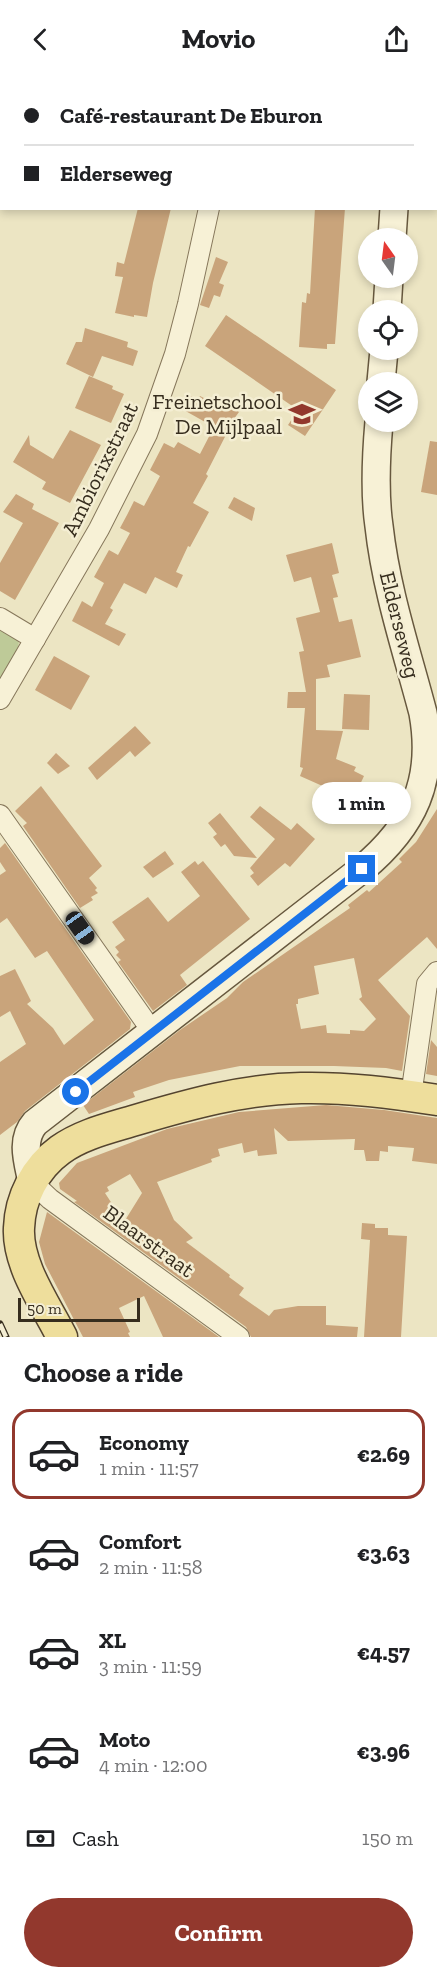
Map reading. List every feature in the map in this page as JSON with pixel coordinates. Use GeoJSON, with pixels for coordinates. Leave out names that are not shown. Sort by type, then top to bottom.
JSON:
{"type":"FeatureCollection","features":[{"type":"Feature","properties":{"kind":"main road"},"geometry":{"type":"LineString","coordinates":[[393,228],[394,210]]}},
{"type":"Feature","properties":{"kind":"main road","name":"Elderseweg"},"geometry":{"type":"LineString","coordinates":[[32,1182],[26,1147],[27,1135],[35,1123],[362,869],[392,841],[413,811],[420,794],[432,737],[423,713],[385,569],[378,525],[376,483],[378,432]]}},
{"type":"Feature","properties":{"kind":"main road"},"geometry":{"type":"LineString","coordinates":[[62,1337],[21,1252],[20,1211],[32,1182],[52,1157],[77,1140],[217,1098],[299,1088],[349,1088],[424,1098]]}},
{"type":"Feature","properties":{"kind":"street","name":"Ambiorixstraat"},"geometry":{"type":"LineString","coordinates":[[0,699],[99,530],[156,414],[186,314],[208,210]]}},
{"type":"Feature","properties":{"kind":"street"},"geometry":{"type":"LineString","coordinates":[[0,618],[35,639]]}},
{"type":"Feature","properties":{"kind":"street"},"geometry":{"type":"LineString","coordinates":[[0,815],[152,1031]]}},
{"type":"Feature","properties":{"kind":"street"},"geometry":{"type":"LineString","coordinates":[[424,1098],[427,984],[437,972]]}},
{"type":"Feature","properties":{"kind":"street","name":"Blaarstraat"},"geometry":{"type":"LineString","coordinates":[[32,1182],[50,1199],[239,1337]]}},
{"type":"Feature","properties":{"kind":"green space"},"geometry":{"type":"Polygon","coordinates":[[[0,625],[19,641],[18,650],[0,679],[0,625]]]}},
{"type":"Feature","properties":{"kind":"building"},"geometry":{"type":"Polygon","coordinates":[[[138,210],[171,210],[147,317],[115,313],[123,277],[115,276],[117,262],[124,264],[138,210]]]}},
{"type":"Feature","properties":{"kind":"building"},"geometry":{"type":"Polygon","coordinates":[[[315,210],[345,210],[335,344],[327,344],[327,349],[299,347],[302,302],[306,303],[307,293],[310,294],[315,210]]]}},
{"type":"Feature","properties":{"kind":"building"},"geometry":{"type":"Polygon","coordinates":[[[216,257],[228,262],[219,283],[224,285],[220,297],[214,295],[209,308],[200,305],[216,257]]]}},
{"type":"Feature","properties":{"kind":"building"},"geometry":{"type":"Polygon","coordinates":[[[226,315],[336,390],[305,436],[288,425],[298,410],[205,346],[226,315]]]}},
{"type":"Feature","properties":{"kind":"building"},"geometry":{"type":"Polygon","coordinates":[[[85,328],[128,342],[127,347],[138,351],[133,366],[102,356],[93,377],[66,364],[76,342],[82,342],[85,328]]]}},
{"type":"Feature","properties":{"kind":"building"},"geometry":{"type":"Polygon","coordinates":[[[89,376],[113,386],[112,389],[124,394],[111,423],[75,408],[89,376]]]}},
{"type":"Feature","properties":{"kind":"building"},"geometry":{"type":"Polygon","coordinates":[[[189,395],[198,400],[200,396],[221,407],[225,402],[239,412],[228,427],[230,427],[206,474],[208,476],[193,503],[209,512],[190,547],[188,546],[176,572],[183,575],[177,588],[155,577],[146,594],[124,583],[110,608],[113,610],[105,624],[126,634],[119,646],[72,621],[82,601],[92,607],[104,583],[94,577],[109,550],[118,555],[130,533],[120,528],[134,501],[144,506],[160,476],[150,470],[164,443],[174,448],[178,442],[200,454],[214,427],[182,409],[189,395]]]}},
{"type":"Feature","properties":{"kind":"building"},"geometry":{"type":"Polygon","coordinates":[[[70,430],[101,445],[70,503],[42,489],[46,482],[13,462],[29,435],[30,445],[53,459],[70,430]]]}},
{"type":"Feature","properties":{"kind":"building"},"geometry":{"type":"Polygon","coordinates":[[[430,441],[437,442],[437,495],[421,492],[430,441]]]}},
{"type":"Feature","properties":{"kind":"building"},"geometry":{"type":"Polygon","coordinates":[[[16,494],[34,504],[32,509],[59,523],[15,600],[0,591],[0,563],[23,523],[3,512],[16,494]]]}},
{"type":"Feature","properties":{"kind":"building"},"geometry":{"type":"Polygon","coordinates":[[[234,497],[255,508],[252,521],[228,508],[234,497]]]}},
{"type":"Feature","properties":{"kind":"building"},"geometry":{"type":"Polygon","coordinates":[[[332,543],[339,573],[332,575],[338,597],[333,598],[339,622],[352,619],[361,657],[327,665],[330,677],[316,679],[316,730],[343,731],[336,759],[356,767],[354,771],[364,776],[349,808],[323,797],[327,788],[300,776],[303,768],[300,767],[305,708],[287,708],[288,692],[306,692],[299,652],[304,651],[296,618],[320,612],[311,577],[294,582],[286,555],[332,543]]]}},
{"type":"Feature","properties":{"kind":"building"},"geometry":{"type":"Polygon","coordinates":[[[54,656],[90,676],[71,710],[35,690],[54,656]]]}},
{"type":"Feature","properties":{"kind":"building"},"geometry":{"type":"Polygon","coordinates":[[[344,694],[370,695],[369,730],[342,729],[344,694]]]}},
{"type":"Feature","properties":{"kind":"building"},"geometry":{"type":"Polygon","coordinates":[[[135,726],[151,743],[135,757],[130,751],[97,780],[88,768],[135,726]]]}},
{"type":"Feature","properties":{"kind":"building"},"geometry":{"type":"Polygon","coordinates":[[[56,753],[70,766],[58,774],[47,763],[56,753]]]}},
{"type":"Feature","properties":{"kind":"building"},"geometry":{"type":"Polygon","coordinates":[[[41,786],[102,866],[89,878],[98,893],[91,897],[93,900],[80,908],[23,826],[27,823],[15,811],[41,786]]]}},
{"type":"Feature","properties":{"kind":"building"},"geometry":{"type":"Polygon","coordinates":[[[260,806],[291,830],[297,823],[315,839],[290,867],[285,863],[258,886],[250,876],[254,873],[250,868],[275,839],[250,817],[260,806]]]}},
{"type":"Feature","properties":{"kind":"building"},"geometry":{"type":"Polygon","coordinates":[[[437,809],[437,949],[427,937],[378,980],[410,1016],[402,1071],[386,1068],[334,1066],[240,1066],[169,1080],[133,1092],[135,1097],[89,1114],[83,1105],[180,1030],[227,998],[243,982],[350,908],[348,905],[367,890],[369,892],[402,862],[399,859],[416,842],[437,809]],[[354,958],[314,966],[319,994],[298,999],[298,1004],[296,1004],[301,1029],[326,1025],[327,1033],[350,1034],[350,1030],[364,1031],[376,1019],[359,999],[362,997],[354,958]]]}},
{"type":"Feature","properties":{"kind":"building"},"geometry":{"type":"Polygon","coordinates":[[[220,813],[257,858],[234,856],[225,844],[221,847],[213,837],[217,834],[208,823],[220,813]]]}},
{"type":"Feature","properties":{"kind":"building"},"geometry":{"type":"Polygon","coordinates":[[[5,843],[131,1022],[130,1029],[25,1111],[17,1122],[0,1135],[0,1062],[26,1044],[10,1011],[0,1017],[0,976],[15,969],[31,1001],[27,1004],[53,1028],[64,1045],[94,1020],[47,951],[35,958],[7,918],[0,923],[0,875],[6,871],[0,862],[0,848],[5,843]]]}},
{"type":"Feature","properties":{"kind":"building"},"geometry":{"type":"Polygon","coordinates":[[[165,851],[174,864],[153,878],[143,867],[165,851]]]}},
{"type":"Feature","properties":{"kind":"building"},"geometry":{"type":"Polygon","coordinates":[[[195,861],[198,865],[203,861],[250,919],[180,975],[187,985],[153,1011],[118,962],[121,960],[116,955],[119,952],[115,947],[125,940],[112,922],[148,897],[168,922],[200,896],[181,872],[195,861]]]}},
{"type":"Feature","properties":{"kind":"building"},"geometry":{"type":"Polygon","coordinates":[[[431,1040],[437,1047],[437,1076],[426,1074],[431,1040]]]}},
{"type":"Feature","properties":{"kind":"building"},"geometry":{"type":"Polygon","coordinates":[[[326,1105],[437,1118],[437,1164],[412,1161],[414,1148],[388,1146],[388,1152],[380,1151],[379,1161],[366,1161],[364,1150],[354,1150],[355,1139],[288,1141],[274,1128],[277,1154],[258,1156],[257,1150],[244,1153],[242,1143],[218,1149],[220,1156],[211,1159],[212,1162],[157,1182],[174,1220],[193,1238],[186,1242],[244,1288],[239,1295],[269,1316],[274,1310],[298,1306],[326,1306],[326,1325],[358,1327],[357,1337],[251,1337],[246,1327],[74,1202],[77,1201],[60,1189],[59,1183],[77,1163],[167,1129],[239,1112],[326,1105]],[[130,1174],[107,1187],[109,1191],[105,1193],[124,1222],[142,1193],[130,1174]]]}},
{"type":"Feature","properties":{"kind":"building"},"geometry":{"type":"Polygon","coordinates":[[[47,1212],[219,1337],[163,1337],[144,1296],[119,1308],[130,1337],[83,1337],[45,1264],[39,1242],[47,1212]]]}},
{"type":"Feature","properties":{"kind":"building"},"geometry":{"type":"Polygon","coordinates":[[[362,1223],[375,1224],[375,1228],[388,1228],[388,1235],[407,1236],[401,1337],[364,1337],[370,1240],[361,1239],[362,1223]]]}},
{"type":"Feature","properties":{"kind":"railway"},"geometry":{"type":"LineString","coordinates":[[0,1324],[6,1337]]}},
{"type":"Feature","properties":{"kind":"place","name":"Freinetschool De Mijlpaal"},"geometry":{"type":"Point","coordinates":[302,414]}},
{"type":"Feature","properties":{"kind":"route"},"geometry":{"type":"LineString","coordinates":[[76,1092],[362,869]]}}]}
